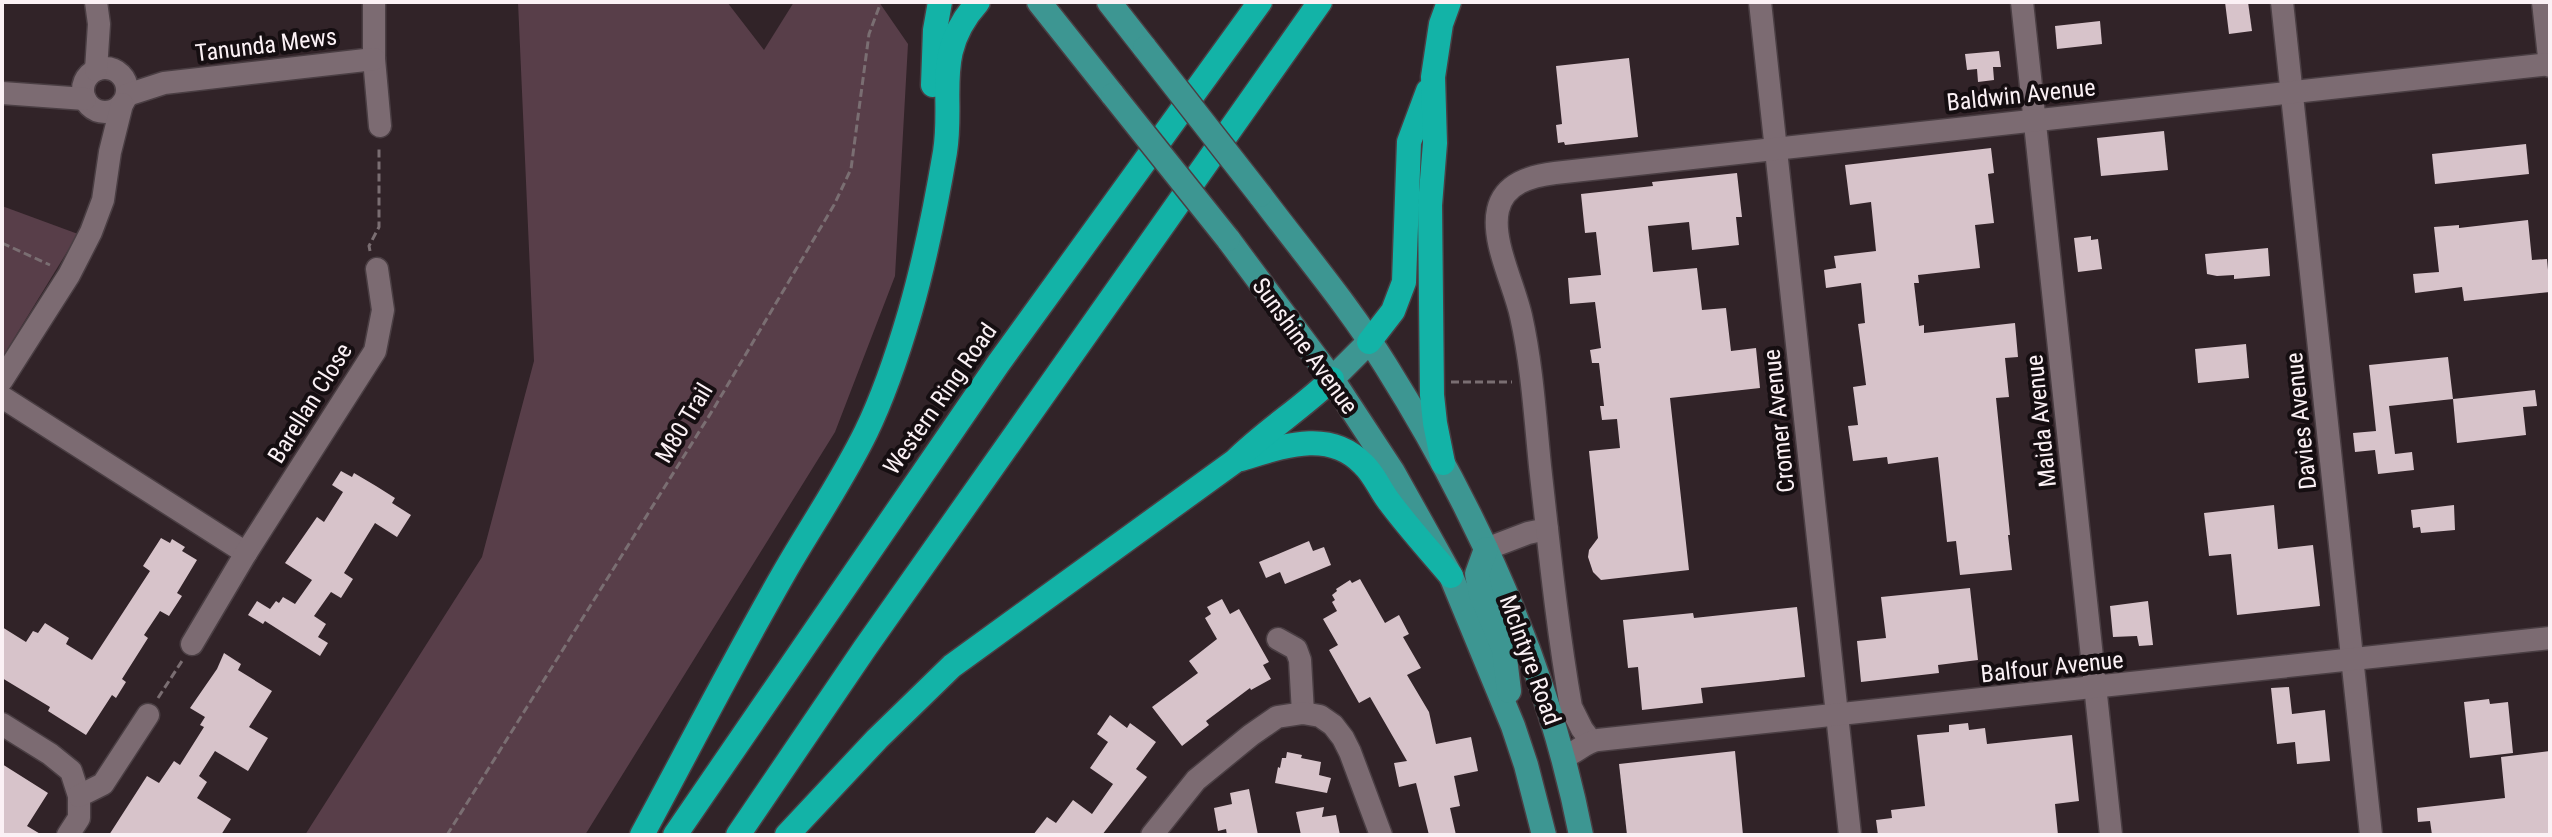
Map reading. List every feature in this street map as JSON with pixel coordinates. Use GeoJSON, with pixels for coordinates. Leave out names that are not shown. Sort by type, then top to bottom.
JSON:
{"type":"FeatureCollection","features":[{"type":"Feature","properties":{"kind":"highway"},"geometry":{"type":"LineString","coordinates":[[931,224],[933,49],[940,2]]}},
{"type":"Feature","properties":{"kind":"highway"},"geometry":{"type":"LineString","coordinates":[[642,835],[783,575],[865,435],[896,357],[931,224],[945,148],[946,76],[951,52],[969,12],[978,2]]}},
{"type":"Feature","properties":{"kind":"highway","name":"Western Ring Road"},"geometry":{"type":"LineString","coordinates":[[675,835],[998,364],[1260,2]]}},
{"type":"Feature","properties":{"kind":"highway"},"geometry":{"type":"LineString","coordinates":[[738,835],[865,648],[1320,2]]}},
{"type":"Feature","properties":{"kind":"highway"},"geometry":{"type":"LineString","coordinates":[[1443,463],[1435,423],[1432,382],[1430,205],[1435,143],[1433,77],[1441,24],[1449,2]]}},
{"type":"Feature","properties":{"kind":"highway"},"geometry":{"type":"LineString","coordinates":[[1369,342],[1393,311],[1404,282],[1409,142],[1433,77]]}},
{"type":"Feature","properties":{"kind":"highway"},"geometry":{"type":"LineString","coordinates":[[787,835],[877,739],[952,666],[1235,461],[1256,440],[1315,396],[1332,379]]}},
{"type":"Feature","properties":{"kind":"highway"},"geometry":{"type":"LineString","coordinates":[[1235,461],[1308,442],[1327,444],[1355,456],[1451,576]]}},
{"type":"Feature","properties":{"kind":"main road","name":"Sunshine Avenue"},"geometry":{"type":"LineString","coordinates":[[1039,2],[1228,239],[1332,379],[1393,472],[1451,576],[1513,726]]}},
{"type":"Feature","properties":{"kind":"main road"},"geometry":{"type":"LineString","coordinates":[[1109,2],[1260,195],[1386,365],[1443,463],[1486,549],[1477,574],[1481,594],[1504,650],[1513,726]]}},
{"type":"Feature","properties":{"kind":"main road"},"geometry":{"type":"LineString","coordinates":[[1332,379],[1369,342]]}},
{"type":"Feature","properties":{"kind":"main road","name":"McIntyre Road"},"geometry":{"type":"LineString","coordinates":[[1486,549],[1538,673],[1564,757],[1581,835]]}},
{"type":"Feature","properties":{"kind":"main road","name":"McIntyre Road"},"geometry":{"type":"LineString","coordinates":[[1513,726],[1544,835]]}},
{"type":"Feature","properties":{"kind":"main road"},"geometry":{"type":"LineString","coordinates":[[1526,765],[1564,757]]}},
{"type":"Feature","properties":{"kind":"street","name":"Tanunda Mews"},"geometry":{"type":"LineString","coordinates":[[374,2],[374,59],[380,126]]}},
{"type":"Feature","properties":{"kind":"street","name":"Cromer Avenue"},"geometry":{"type":"LineString","coordinates":[[1760,2],[1850,835]]}},
{"type":"Feature","properties":{"kind":"street","name":"Maida Avenue"},"geometry":{"type":"LineString","coordinates":[[2022,2],[2111,835]]}},
{"type":"Feature","properties":{"kind":"street","name":"Davies Avenue"},"geometry":{"type":"LineString","coordinates":[[2282,2],[2371,835]]}},
{"type":"Feature","properties":{"kind":"street"},"geometry":{"type":"LineString","coordinates":[[2543,2],[2550,64]]}},
{"type":"Feature","properties":{"kind":"street"},"geometry":{"type":"LineString","coordinates":[[2,380],[69,275],[103,200],[110,152],[102,124],[106,89],[98,13]]}},
{"type":"Feature","properties":{"kind":"street","name":"Tanunda Mews"},"geometry":{"type":"LineString","coordinates":[[2,93],[49,96],[374,59]]}},
{"type":"Feature","properties":{"kind":"street","name":"Baldwin Avenue"},"geometry":{"type":"LineString","coordinates":[[1504,195],[1525,179],[1538,175],[2550,64]]}},
{"type":"Feature","properties":{"kind":"street","name":"McIntyre Road"},"geometry":{"type":"LineString","coordinates":[[1504,195],[1497,219],[1497,233],[1518,301],[1532,382],[1547,529],[1571,707],[1591,741]]}},
{"type":"Feature","properties":{"kind":"street","name":"Barellan Close"},"geometry":{"type":"LineString","coordinates":[[192,644],[246,553],[375,351],[383,310],[377,269]]}},
{"type":"Feature","properties":{"kind":"street"},"geometry":{"type":"LineString","coordinates":[[2,397],[246,553]]}},
{"type":"Feature","properties":{"kind":"street"},"geometry":{"type":"LineString","coordinates":[[1486,549],[1547,529]]}},
{"type":"Feature","properties":{"kind":"street","name":"Balfour Avenue"},"geometry":{"type":"LineString","coordinates":[[1564,757],[1591,741],[2550,638]]}},
{"type":"Feature","properties":{"kind":"street"},"geometry":{"type":"LineString","coordinates":[[1278,639],[1296,649],[1300,660],[1303,713]]}},
{"type":"Feature","properties":{"kind":"street"},"geometry":{"type":"LineString","coordinates":[[1152,835],[1196,780],[1241,743],[1277,717],[1303,713],[1320,716],[1333,725],[1343,738],[1381,835]]}},
{"type":"Feature","properties":{"kind":"street"},"geometry":{"type":"LineString","coordinates":[[79,796],[103,784],[148,715]]}},
{"type":"Feature","properties":{"kind":"street"},"geometry":{"type":"LineString","coordinates":[[2,724],[71,771],[79,796],[79,818],[68,835]]}},
{"type":"Feature","properties":{"kind":"path","name":"M80 Trail"},"geometry":{"type":"LineString","coordinates":[[447,835],[699,433],[834,205],[851,169],[869,34],[881,2]]}},
{"type":"Feature","properties":{"kind":"path"},"geometry":{"type":"LineString","coordinates":[[377,269],[369,246],[379,227],[380,126]]}},
{"type":"Feature","properties":{"kind":"path"},"geometry":{"type":"LineString","coordinates":[[2,243],[69,275]]}},
{"type":"Feature","properties":{"kind":"path"},"geometry":{"type":"LineString","coordinates":[[1432,382],[1532,382]]}},
{"type":"Feature","properties":{"kind":"path"},"geometry":{"type":"LineString","coordinates":[[148,715],[192,644]]}},
{"type":"Feature","properties":{"kind":"shaded area"},"geometry":{"type":"Polygon","coordinates":[[[518,2],[727,2],[764,50],[794,2],[879,2],[908,44],[895,276],[835,432],[585,835],[305,835],[482,557],[534,361],[518,2]]]}},
{"type":"Feature","properties":{"kind":"shaded area"},"geometry":{"type":"Polygon","coordinates":[[[2,206],[78,234],[2,358],[2,206]]]}},
{"type":"Feature","properties":{"kind":"building"},"geometry":{"type":"Polygon","coordinates":[[[2225,2],[2248,2],[2252,31],[2229,34],[2225,2]]]}},
{"type":"Feature","properties":{"kind":"building"},"geometry":{"type":"Polygon","coordinates":[[[2100,21],[2102,44],[2057,49],[2055,26],[2100,21]]]}},
{"type":"Feature","properties":{"kind":"building"},"geometry":{"type":"Polygon","coordinates":[[[1999,51],[2001,67],[1993,67],[1994,80],[1978,82],[1977,69],[1967,70],[1965,54],[1999,51]]]}},
{"type":"Feature","properties":{"kind":"building"},"geometry":{"type":"Polygon","coordinates":[[[1629,58],[1638,137],[1565,145],[1564,142],[1558,143],[1556,125],[1562,124],[1556,66],[1629,58]]]}},
{"type":"Feature","properties":{"kind":"building"},"geometry":{"type":"Polygon","coordinates":[[[2164,131],[2168,170],[2101,176],[2097,138],[2164,131]]]}},
{"type":"Feature","properties":{"kind":"building"},"geometry":{"type":"Polygon","coordinates":[[[2526,144],[2529,174],[2435,184],[2432,154],[2526,144]]]}},
{"type":"Feature","properties":{"kind":"building"},"geometry":{"type":"Polygon","coordinates":[[[1991,148],[1994,173],[1988,174],[1994,223],[1975,225],[1980,268],[1918,275],[1919,283],[1914,283],[1919,326],[1924,325],[1924,333],[2015,323],[2018,357],[2005,358],[2009,397],[1996,398],[2012,570],[1960,575],[1956,541],[1947,542],[1938,457],[1888,464],[1887,457],[1853,461],[1848,426],[1858,425],[1853,387],[1866,385],[1858,324],[1865,323],[1861,283],[1826,288],[1824,270],[1836,268],[1834,256],[1876,251],[1871,202],[1850,205],[1845,165],[1991,148]]]}},
{"type":"Feature","properties":{"kind":"building"},"geometry":{"type":"Polygon","coordinates":[[[1737,173],[1742,217],[1736,217],[1739,245],[1692,250],[1689,222],[1648,226],[1653,272],[1697,268],[1702,310],[1726,308],[1731,351],[1756,348],[1760,388],[1670,398],[1689,570],[1601,580],[1593,572],[1588,557],[1598,538],[1589,451],[1620,448],[1617,419],[1602,420],[1600,406],[1604,406],[1599,363],[1592,363],[1590,350],[1601,348],[1595,302],[1570,304],[1568,278],[1601,275],[1596,232],[1585,233],[1581,194],[1653,186],[1652,182],[1737,173]]]}},
{"type":"Feature","properties":{"kind":"building"},"geometry":{"type":"Polygon","coordinates":[[[2528,220],[2532,260],[2547,259],[2550,292],[2464,301],[2462,287],[2415,293],[2413,274],[2439,272],[2434,227],[2459,225],[2459,228],[2528,220]]]}},
{"type":"Feature","properties":{"kind":"building"},"geometry":{"type":"Polygon","coordinates":[[[2091,236],[2091,240],[2098,239],[2102,269],[2078,272],[2074,238],[2091,236]]]}},
{"type":"Feature","properties":{"kind":"building"},"geometry":{"type":"Polygon","coordinates":[[[2268,248],[2270,276],[2234,279],[2234,275],[2207,274],[2205,254],[2268,248]]]}},
{"type":"Feature","properties":{"kind":"building"},"geometry":{"type":"Polygon","coordinates":[[[2246,344],[2249,378],[2198,383],[2195,349],[2246,344]]]}},
{"type":"Feature","properties":{"kind":"building"},"geometry":{"type":"Polygon","coordinates":[[[2448,357],[2453,399],[2389,406],[2395,454],[2412,452],[2414,470],[2378,474],[2375,450],[2355,452],[2353,433],[2376,431],[2369,365],[2448,357]]]}},
{"type":"Feature","properties":{"kind":"building"},"geometry":{"type":"Polygon","coordinates":[[[2535,390],[2537,406],[2523,407],[2526,435],[2457,443],[2453,399],[2535,390]]]}},
{"type":"Feature","properties":{"kind":"building"},"geometry":{"type":"Polygon","coordinates":[[[341,471],[352,477],[354,473],[376,486],[395,498],[392,503],[411,515],[397,537],[375,523],[344,573],[353,579],[341,598],[331,592],[314,616],[326,624],[318,637],[328,643],[320,656],[265,621],[263,624],[248,615],[257,601],[270,609],[283,597],[295,604],[312,580],[285,563],[317,517],[324,522],[343,492],[332,485],[341,471]]]}},
{"type":"Feature","properties":{"kind":"building"},"geometry":{"type":"Polygon","coordinates":[[[2274,505],[2278,549],[2313,545],[2320,606],[2237,615],[2231,554],[2209,556],[2204,513],[2274,505]]]}},
{"type":"Feature","properties":{"kind":"building"},"geometry":{"type":"Polygon","coordinates":[[[2454,505],[2455,530],[2421,533],[2420,527],[2413,528],[2411,510],[2454,505]]]}},
{"type":"Feature","properties":{"kind":"building"},"geometry":{"type":"Polygon","coordinates":[[[161,538],[170,543],[172,539],[185,547],[182,551],[197,560],[177,593],[182,596],[169,616],[160,611],[144,635],[148,638],[122,679],[126,682],[116,698],[112,695],[86,735],[48,711],[50,707],[2,678],[2,627],[26,642],[33,631],[38,633],[45,623],[69,638],[66,644],[92,660],[150,571],[143,566],[161,538]]]}},
{"type":"Feature","properties":{"kind":"building"},"geometry":{"type":"Polygon","coordinates":[[[1309,541],[1313,551],[1324,547],[1331,565],[1285,584],[1280,572],[1266,578],[1259,562],[1309,541]]]}},
{"type":"Feature","properties":{"kind":"building"},"geometry":{"type":"Polygon","coordinates":[[[1360,579],[1385,623],[1399,615],[1409,634],[1403,637],[1421,668],[1407,675],[1429,712],[1436,744],[1471,737],[1478,771],[1454,776],[1460,806],[1450,808],[1456,835],[1429,835],[1416,783],[1399,787],[1394,763],[1407,761],[1370,697],[1359,703],[1329,650],[1338,645],[1323,619],[1337,611],[1332,595],[1350,580],[1352,583],[1360,579]]]}},
{"type":"Feature","properties":{"kind":"building"},"geometry":{"type":"Polygon","coordinates":[[[1970,588],[1978,660],[1938,665],[1939,673],[1861,682],[1857,641],[1886,638],[1881,597],[1970,588]]]}},
{"type":"Feature","properties":{"kind":"building"},"geometry":{"type":"Polygon","coordinates":[[[1222,599],[1230,614],[1239,609],[1269,662],[1263,665],[1271,679],[1250,688],[1206,721],[1209,725],[1182,746],[1152,707],[1198,673],[1189,661],[1217,639],[1205,618],[1211,614],[1207,607],[1222,599]]]}},
{"type":"Feature","properties":{"kind":"building"},"geometry":{"type":"Polygon","coordinates":[[[2148,601],[2153,645],[2139,646],[2137,636],[2113,637],[2110,606],[2148,601]]]}},
{"type":"Feature","properties":{"kind":"building"},"geometry":{"type":"Polygon","coordinates":[[[1797,607],[1805,677],[1701,688],[1703,703],[1642,710],[1638,667],[1628,668],[1623,620],[1693,613],[1694,618],[1797,607]]]}},
{"type":"Feature","properties":{"kind":"building"},"geometry":{"type":"Polygon","coordinates":[[[224,653],[241,664],[238,670],[272,691],[249,727],[268,738],[248,771],[215,751],[199,776],[207,782],[197,798],[231,819],[221,835],[109,835],[147,776],[159,783],[174,761],[180,765],[204,727],[200,725],[205,717],[190,708],[217,669],[224,653]]]}},
{"type":"Feature","properties":{"kind":"building"},"geometry":{"type":"Polygon","coordinates":[[[2289,687],[2292,714],[2325,710],[2330,761],[2297,764],[2295,742],[2277,744],[2271,688],[2289,687]]]}},
{"type":"Feature","properties":{"kind":"building"},"geometry":{"type":"Polygon","coordinates":[[[2489,699],[2490,704],[2508,702],[2513,753],[2470,758],[2464,702],[2489,699]]]}},
{"type":"Feature","properties":{"kind":"building"},"geometry":{"type":"Polygon","coordinates":[[[1110,715],[1127,728],[1130,723],[1156,742],[1136,769],[1147,777],[1102,835],[1033,835],[1047,817],[1056,823],[1073,800],[1092,814],[1113,784],[1090,768],[1108,742],[1097,734],[1110,715]]]}},
{"type":"Feature","properties":{"kind":"building"},"geometry":{"type":"Polygon","coordinates":[[[1968,723],[1969,730],[1985,728],[1987,744],[2072,735],[2079,801],[2055,804],[2058,835],[1878,835],[1876,820],[1892,818],[1891,810],[1925,806],[1917,735],[1949,732],[1949,725],[1968,723]]]}},
{"type":"Feature","properties":{"kind":"building"},"geometry":{"type":"Polygon","coordinates":[[[1735,751],[1743,835],[1627,835],[1619,764],[1735,751]]]}},
{"type":"Feature","properties":{"kind":"building"},"geometry":{"type":"Polygon","coordinates":[[[2550,751],[2550,835],[2432,835],[2430,821],[2418,822],[2417,808],[2505,798],[2501,757],[2550,751]]]}},
{"type":"Feature","properties":{"kind":"building"},"geometry":{"type":"Polygon","coordinates":[[[1287,752],[1321,762],[1319,775],[1331,778],[1327,793],[1275,783],[1278,767],[1287,752]]]}},
{"type":"Feature","properties":{"kind":"building"},"geometry":{"type":"Polygon","coordinates":[[[2,764],[48,793],[27,826],[42,835],[2,835],[2,764]]]}},
{"type":"Feature","properties":{"kind":"building"},"geometry":{"type":"Polygon","coordinates":[[[1249,789],[1258,835],[1227,835],[1226,829],[1218,831],[1214,808],[1232,804],[1230,793],[1249,789]]]}},
{"type":"Feature","properties":{"kind":"building"},"geometry":{"type":"Polygon","coordinates":[[[1324,807],[1322,817],[1336,815],[1340,835],[1301,835],[1296,812],[1324,807]]]}}]}
